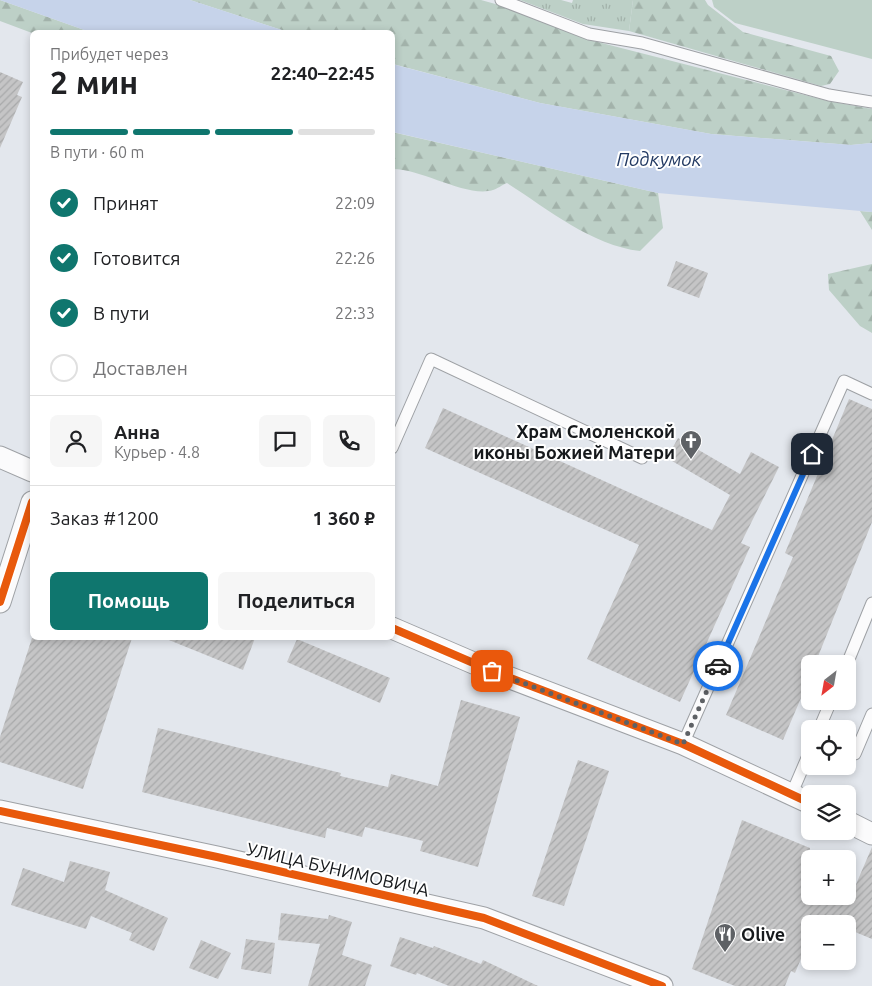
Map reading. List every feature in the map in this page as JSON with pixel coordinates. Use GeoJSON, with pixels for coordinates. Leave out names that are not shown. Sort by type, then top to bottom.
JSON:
{"type":"FeatureCollection","features":[{"type":"Feature","properties":{"kind":"street"},"geometry":{"type":"LineString","coordinates":[[0,457],[30,470]]}},
{"type":"Feature","properties":{"kind":"street"},"geometry":{"type":"LineString","coordinates":[[0,602],[5,572],[30,507]]}},
{"type":"Feature","properties":{"kind":"street"},"geometry":{"type":"LineString","coordinates":[[395,629],[492,671],[683,744],[801,798]]}},
{"type":"Feature","properties":{"kind":"street","name":"УЛИЦА БУНИМОВИЧА"},"geometry":{"type":"LineString","coordinates":[[0,811],[217,857],[484,918],[662,986]]}},
{"type":"Feature","properties":{"kind":"street"},"geometry":{"type":"LineString","coordinates":[[856,826],[872,834]]}},
{"type":"Feature","properties":{"kind":"lane"},"geometry":{"type":"LineString","coordinates":[[501,0],[589,34],[642,43],[829,94],[872,102]]}},
{"type":"Feature","properties":{"kind":"lane"},"geometry":{"type":"LineString","coordinates":[[395,441],[431,360],[642,458]]}},
{"type":"Feature","properties":{"kind":"lane"},"geometry":{"type":"LineString","coordinates":[[683,744],[844,381],[872,394]]}},
{"type":"Feature","properties":{"kind":"lane"},"geometry":{"type":"LineString","coordinates":[[851,655],[872,603]]}},
{"type":"Feature","properties":{"kind":"lane"},"geometry":{"type":"LineString","coordinates":[[856,752],[872,714]]}},
{"type":"Feature","properties":{"kind":"green space"},"geometry":{"type":"Polygon","coordinates":[[[0,0],[84,30],[30,30],[30,32],[0,21],[0,0]]]}},
{"type":"Feature","properties":{"kind":"green space"},"geometry":{"type":"Polygon","coordinates":[[[190,0],[481,0],[499,5],[586,39],[828,101],[872,109],[872,143],[851,145],[711,134],[540,103],[395,65],[395,30],[282,30],[190,0]]]}},
{"type":"Feature","properties":{"kind":"green space"},"geometry":{"type":"Polygon","coordinates":[[[520,0],[561,0],[572,3],[573,0],[633,0],[629,31],[583,24],[520,0]]]}},
{"type":"Feature","properties":{"kind":"green space"},"geometry":{"type":"Polygon","coordinates":[[[633,0],[705,0],[708,5],[743,32],[831,56],[839,71],[830,84],[821,86],[629,31],[633,0]]]}},
{"type":"Feature","properties":{"kind":"green space"},"geometry":{"type":"Polygon","coordinates":[[[712,0],[872,0],[872,59],[735,23],[714,7],[712,0]]]}},
{"type":"Feature","properties":{"kind":"green space"},"geometry":{"type":"Polygon","coordinates":[[[395,133],[658,193],[663,228],[640,251],[622,247],[604,242],[587,234],[507,183],[493,190],[470,190],[405,170],[395,169],[395,133]]]}},
{"type":"Feature","properties":{"kind":"green space"},"geometry":{"type":"Polygon","coordinates":[[[860,211],[872,212],[872,230],[860,211]]]}},
{"type":"Feature","properties":{"kind":"green space"},"geometry":{"type":"Polygon","coordinates":[[[872,264],[872,333],[860,326],[829,290],[828,274],[872,264]]]}},
{"type":"Feature","properties":{"kind":"water"},"geometry":{"type":"Polygon","coordinates":[[[0,0],[190,0],[282,30],[84,30],[0,0]]]}},
{"type":"Feature","properties":{"kind":"water","name":"Подкумок"},"geometry":{"type":"Polygon","coordinates":[[[395,65],[540,103],[711,134],[851,145],[872,143],[872,212],[658,193],[395,132],[395,65]]]}},
{"type":"Feature","properties":{"kind":"building"},"geometry":{"type":"Polygon","coordinates":[[[0,72],[23,82],[17,95],[22,97],[0,148],[0,72]]]}},
{"type":"Feature","properties":{"kind":"building"},"geometry":{"type":"Polygon","coordinates":[[[676,261],[708,273],[699,298],[667,286],[676,261]]]}},
{"type":"Feature","properties":{"kind":"building"},"geometry":{"type":"Polygon","coordinates":[[[849,399],[872,409],[872,522],[819,655],[801,655],[801,698],[783,740],[726,715],[793,557],[785,553],[849,399]]]}},
{"type":"Feature","properties":{"kind":"building"},"geometry":{"type":"Polygon","coordinates":[[[443,408],[712,530],[730,495],[667,458],[678,438],[740,474],[751,452],[779,467],[741,543],[750,547],[680,702],[587,659],[639,545],[425,448],[443,408]]]}},
{"type":"Feature","properties":{"kind":"building"},"geometry":{"type":"Polygon","coordinates":[[[31,640],[131,640],[83,789],[0,762],[0,737],[31,640]]]}},
{"type":"Feature","properties":{"kind":"building"},"geometry":{"type":"Polygon","coordinates":[[[169,640],[254,640],[243,670],[169,640]]]}},
{"type":"Feature","properties":{"kind":"building"},"geometry":{"type":"Polygon","coordinates":[[[297,640],[299,640],[390,678],[380,703],[287,662],[297,640]]]}},
{"type":"Feature","properties":{"kind":"building"},"geometry":{"type":"Polygon","coordinates":[[[461,700],[520,717],[478,867],[420,851],[423,841],[365,827],[362,837],[327,828],[325,838],[142,792],[158,728],[341,773],[340,776],[388,787],[391,774],[438,786],[461,700]]]}},
{"type":"Feature","properties":{"kind":"building"},"geometry":{"type":"Polygon","coordinates":[[[578,760],[609,771],[564,906],[532,896],[578,760]]]}},
{"type":"Feature","properties":{"kind":"building"},"geometry":{"type":"Polygon","coordinates":[[[742,820],[810,848],[810,850],[801,850],[801,905],[856,905],[856,884],[872,847],[872,939],[856,932],[856,915],[801,915],[801,959],[795,973],[791,971],[785,986],[735,986],[692,969],[742,820]]]}},
{"type":"Feature","properties":{"kind":"building"},"geometry":{"type":"Polygon","coordinates":[[[70,861],[110,872],[105,890],[168,918],[154,951],[129,940],[132,933],[91,916],[86,929],[11,905],[23,868],[64,882],[70,861]]]}},
{"type":"Feature","properties":{"kind":"building"},"geometry":{"type":"Polygon","coordinates":[[[281,913],[328,919],[329,915],[352,922],[342,955],[372,965],[365,986],[308,986],[320,944],[278,940],[281,913]]]}},
{"type":"Feature","properties":{"kind":"building"},"geometry":{"type":"Polygon","coordinates":[[[400,937],[433,948],[434,946],[481,964],[483,960],[538,986],[449,986],[417,973],[416,975],[390,966],[400,937]]]}},
{"type":"Feature","properties":{"kind":"building"},"geometry":{"type":"Polygon","coordinates":[[[246,939],[275,943],[271,974],[241,969],[246,939]]]}},
{"type":"Feature","properties":{"kind":"building"},"geometry":{"type":"Polygon","coordinates":[[[201,940],[231,953],[218,979],[189,968],[201,940]]]}},
{"type":"Feature","properties":{"kind":"cycle path"},"geometry":{"type":"LineString","coordinates":[[0,602],[30,508]]}},
{"type":"Feature","properties":{"kind":"cycle path"},"geometry":{"type":"LineString","coordinates":[[395,629],[492,671],[683,744],[801,799]]}},
{"type":"Feature","properties":{"kind":"cycle path"},"geometry":{"type":"LineString","coordinates":[[0,811],[217,857],[484,918],[662,986]]}},
{"type":"Feature","properties":{"kind":"way so far"},"geometry":{"type":"LineString","coordinates":[[492,671],[683,744],[718,666]]}},
{"type":"Feature","properties":{"kind":"place","name":"Храм Смоленской иконы Божией Матери"},"geometry":{"type":"Point","coordinates":[691,460]}},
{"type":"Feature","properties":{"kind":"place","name":"Olive"},"geometry":{"type":"Point","coordinates":[725,953]}},
{"type":"Feature","properties":{"kind":"route"},"geometry":{"type":"LineString","coordinates":[[718,666],[812,454]]}}]}
